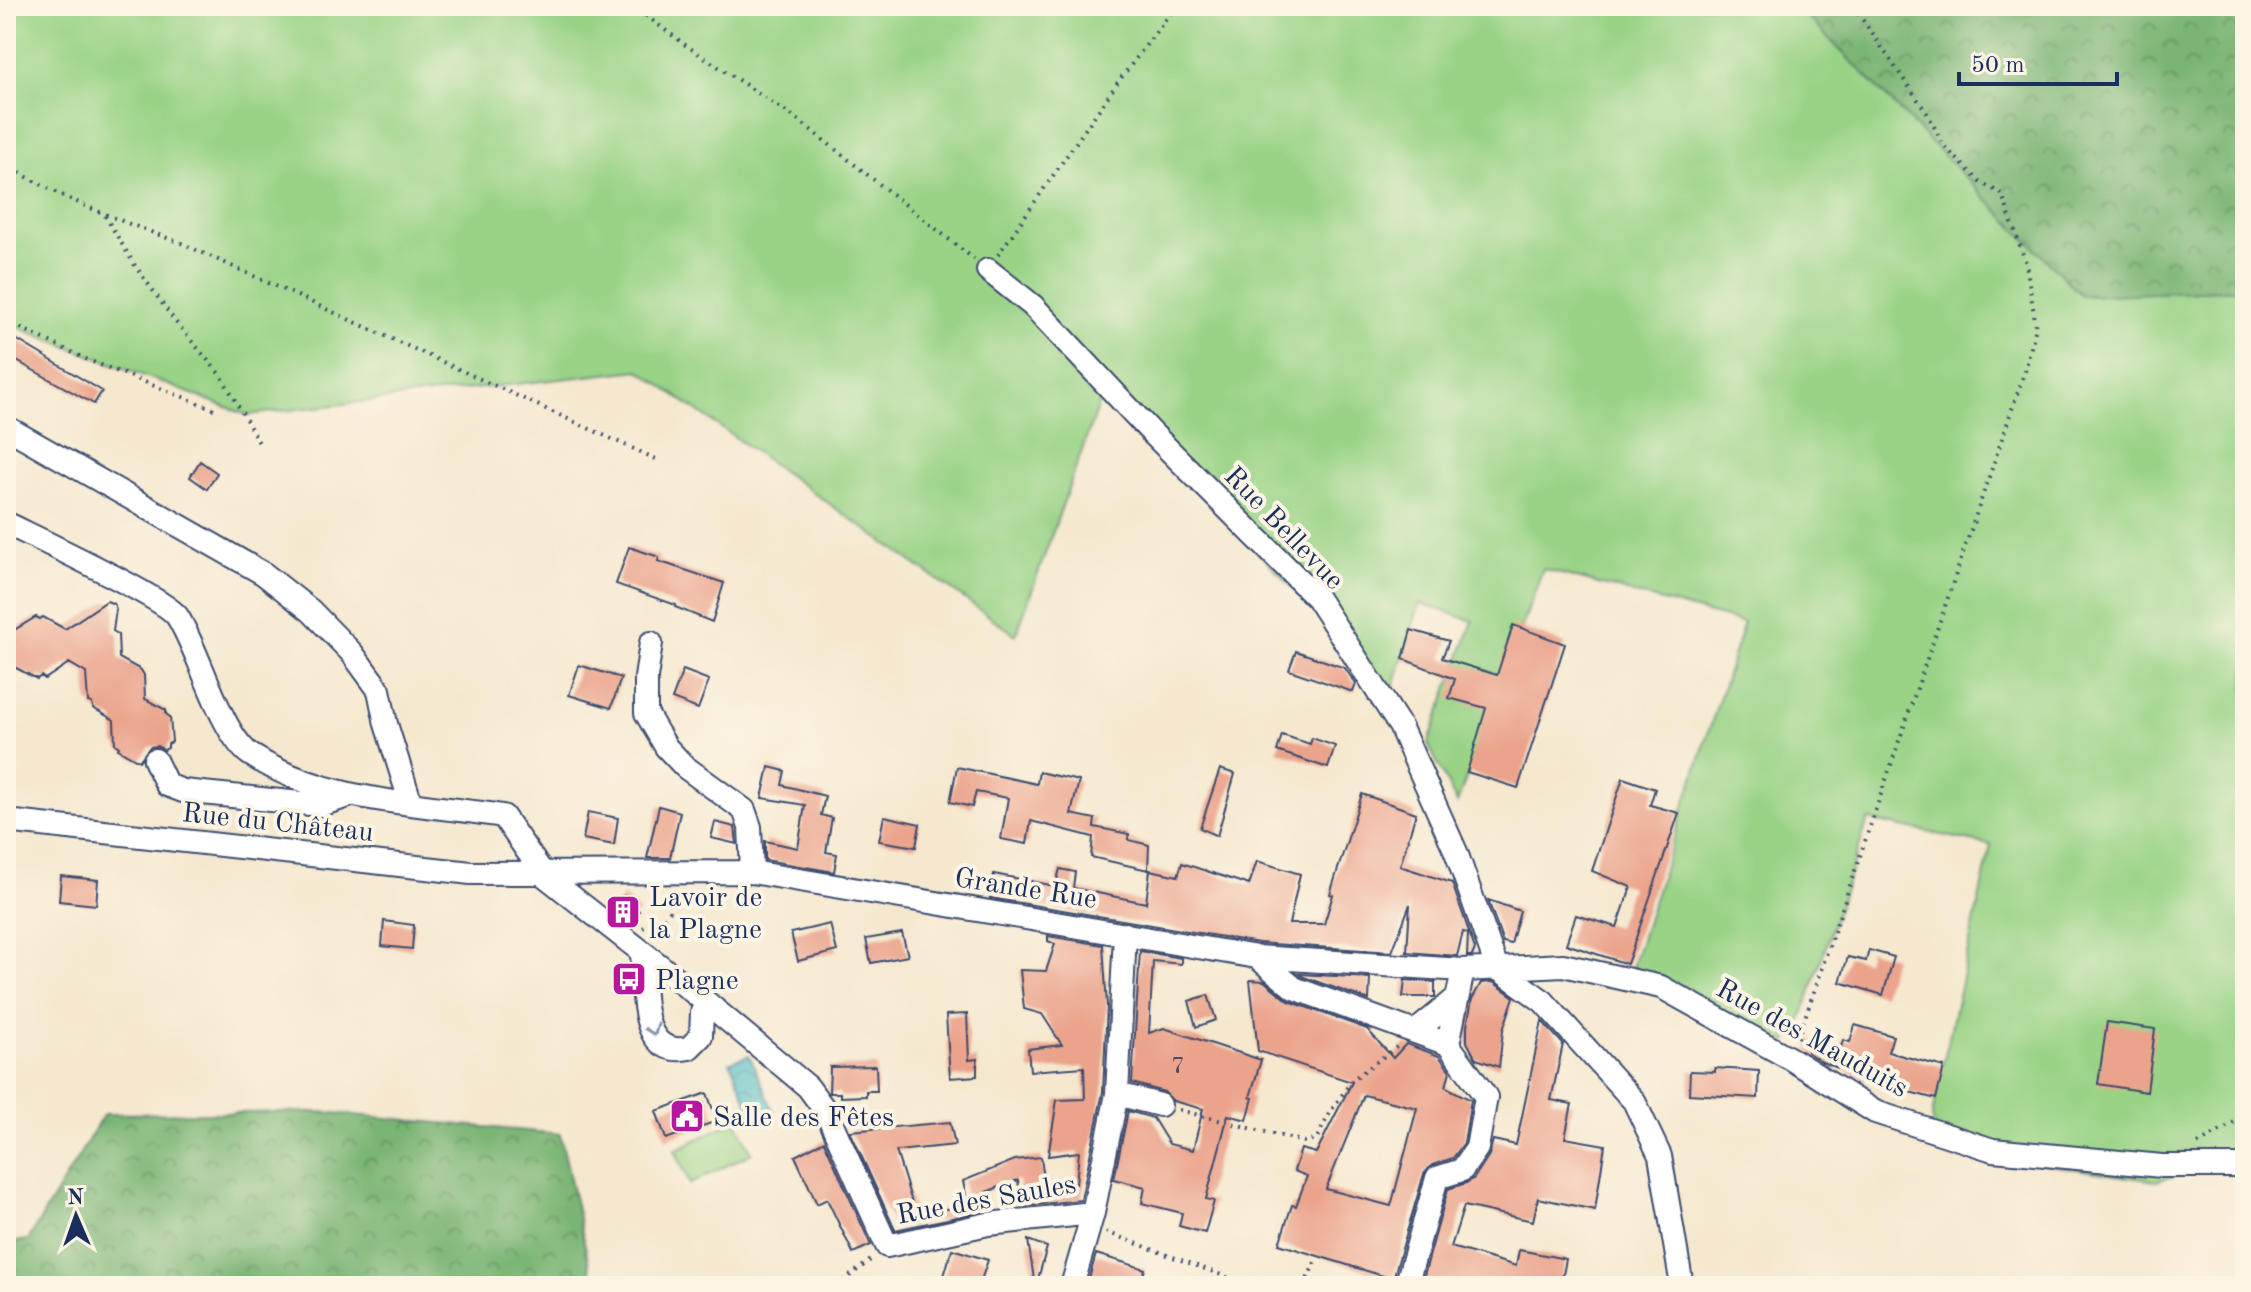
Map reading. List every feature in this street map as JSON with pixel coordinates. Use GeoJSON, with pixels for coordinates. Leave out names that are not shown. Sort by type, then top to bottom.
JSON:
{"type":"FeatureCollection","features":[{"type":"Feature","properties":{"kind":"street","name":"Rue Bellevue"},"geometry":{"type":"LineString","coordinates":[[988,270],[1033,306],[1153,434],[1317,598],[1400,726],[1456,852],[1497,968]]}},
{"type":"Feature","properties":{"kind":"street"},"geometry":{"type":"LineString","coordinates":[[6,427],[264,574],[311,611],[352,653],[379,690],[386,724],[411,804]]}},
{"type":"Feature","properties":{"kind":"street"},"geometry":{"type":"LineString","coordinates":[[6,523],[143,594],[175,614],[231,731],[249,754],[348,796]]}},
{"type":"Feature","properties":{"kind":"street"},"geometry":{"type":"LineString","coordinates":[[651,643],[646,678],[646,713],[666,747],[685,767],[744,810],[750,827],[752,872]]}},
{"type":"Feature","properties":{"kind":"street"},"geometry":{"type":"LineString","coordinates":[[155,760],[167,785],[183,791],[320,805],[348,796]]}},
{"type":"Feature","properties":{"kind":"street","name":"Rue des Saules"},"geometry":{"type":"LineString","coordinates":[[348,796],[503,816],[544,875],[706,1002],[808,1087],[827,1113],[887,1246],[988,1224],[1091,1220],[1117,1094],[1125,934]]}},
{"type":"Feature","properties":{"kind":"street","name":"Rue du Château"},"geometry":{"type":"LineString","coordinates":[[6,821],[471,873],[544,875]]}},
{"type":"Feature","properties":{"kind":"street","name":"Grande Rue"},"geometry":{"type":"LineString","coordinates":[[544,875],[752,872],[1257,957],[1463,970],[1497,968]]}},
{"type":"Feature","properties":{"kind":"street"},"geometry":{"type":"LineString","coordinates":[[642,954],[649,1025],[656,1041],[670,1049],[681,1049],[696,1042],[701,1036],[702,1012],[706,1002]]}},
{"type":"Feature","properties":{"kind":"street"},"geometry":{"type":"LineString","coordinates":[[1257,957],[1294,988],[1448,1044],[1486,1097],[1477,1148],[1462,1170],[1437,1178],[1406,1286]]}},
{"type":"Feature","properties":{"kind":"street","name":"Rue des Mauduits"},"geometry":{"type":"LineString","coordinates":[[1497,968],[1563,965],[1661,987],[1791,1059],[1875,1112],[1993,1150],[2162,1166],[2245,1166]]}},
{"type":"Feature","properties":{"kind":"street"},"geometry":{"type":"LineString","coordinates":[[1497,968],[1543,1001],[1634,1101],[1660,1156],[1682,1286]]}},
{"type":"Feature","properties":{"kind":"street"},"geometry":{"type":"LineString","coordinates":[[1448,1044],[1463,970]]}},
{"type":"Feature","properties":{"kind":"street"},"geometry":{"type":"LineString","coordinates":[[1415,1032],[1459,996]]}},
{"type":"Feature","properties":{"kind":"street"},"geometry":{"type":"LineString","coordinates":[[1117,1094],[1160,1105]]}},
{"type":"Feature","properties":{"kind":"street"},"geometry":{"type":"LineString","coordinates":[[1072,1286],[1091,1220]]}},
{"type":"Feature","properties":{"kind":"path"},"geometry":{"type":"LineString","coordinates":[[633,6],[797,119],[988,270],[1118,82],[1176,6]]}},
{"type":"Feature","properties":{"kind":"path"},"geometry":{"type":"LineString","coordinates":[[1791,1059],[2020,386],[2036,327],[2026,263],[2002,194],[1980,182],[1944,146],[1927,113],[1853,6]]}},
{"type":"Feature","properties":{"kind":"path"},"geometry":{"type":"LineString","coordinates":[[6,164],[31,180],[104,214],[181,243],[656,459]]}},
{"type":"Feature","properties":{"kind":"path"},"geometry":{"type":"LineString","coordinates":[[104,214],[134,264],[174,320],[222,377],[259,443]]}},
{"type":"Feature","properties":{"kind":"path"},"geometry":{"type":"LineString","coordinates":[[6,321],[88,360],[219,411]]}},
{"type":"Feature","properties":{"kind":"path"},"geometry":{"type":"LineString","coordinates":[[639,925],[643,928],[661,921],[694,884],[695,872]]}},
{"type":"Feature","properties":{"kind":"path"},"geometry":{"type":"LineString","coordinates":[[1160,1105],[1305,1142],[1317,1138],[1352,1080],[1415,1032]]}},
{"type":"Feature","properties":{"kind":"path"},"geometry":{"type":"LineString","coordinates":[[2162,1166],[2245,1116]]}},
{"type":"Feature","properties":{"kind":"path"},"geometry":{"type":"LineString","coordinates":[[1091,1220],[1251,1286]]}},
{"type":"Feature","properties":{"kind":"path"},"geometry":{"type":"LineString","coordinates":[[837,1286],[887,1246]]}},
{"type":"Feature","properties":{"kind":"path"},"geometry":{"type":"LineString","coordinates":[[1304,1286],[1317,1258]]}},
{"type":"Feature","properties":{"kind":"green space"},"geometry":{"type":"Polygon","coordinates":[[[6,6],[1797,6],[2082,296],[2245,289],[2245,1157],[2156,1181],[1936,1148],[1932,1115],[1991,845],[1868,820],[1799,1026],[1786,1042],[1632,967],[1744,623],[1543,569],[1457,803],[1428,744],[1473,621],[1420,603],[1393,688],[1374,695],[1318,614],[1175,466],[1101,397],[1016,635],[639,370],[247,415],[6,323],[6,6]]]}},
{"type":"Feature","properties":{"kind":"green space"},"geometry":{"type":"Polygon","coordinates":[[[1797,6],[2245,6],[2245,289],[2082,296],[1797,6]]]}},
{"type":"Feature","properties":{"kind":"green space"},"geometry":{"type":"Polygon","coordinates":[[[321,1112],[560,1134],[594,1286],[6,1286],[6,1243],[28,1240],[104,1114],[321,1112]]]}},
{"type":"Feature","properties":{"kind":"green space"},"geometry":{"type":"Polygon","coordinates":[[[736,1120],[752,1153],[690,1184],[675,1150],[736,1120]]]}},
{"type":"Feature","properties":{"kind":"water"},"geometry":{"type":"Polygon","coordinates":[[[749,1055],[775,1114],[756,1122],[730,1062],[749,1055]]]}},
{"type":"Feature","properties":{"kind":"building"},"geometry":{"type":"Polygon","coordinates":[[[6,333],[102,391],[94,404],[6,355],[6,333]]]}},
{"type":"Feature","properties":{"kind":"building"},"geometry":{"type":"Polygon","coordinates":[[[200,461],[217,473],[207,489],[190,477],[200,461]]]}},
{"type":"Feature","properties":{"kind":"building"},"geometry":{"type":"Polygon","coordinates":[[[629,547],[659,557],[658,561],[724,583],[712,622],[676,605],[616,584],[629,547]]]}},
{"type":"Feature","properties":{"kind":"building"},"geometry":{"type":"Polygon","coordinates":[[[107,601],[114,604],[116,609],[113,631],[118,634],[119,658],[141,670],[145,699],[166,710],[170,717],[172,742],[168,748],[150,747],[139,761],[118,749],[114,720],[88,702],[86,673],[69,663],[45,679],[41,676],[37,679],[16,668],[6,674],[6,626],[14,630],[36,617],[43,617],[65,629],[107,601]]]}},
{"type":"Feature","properties":{"kind":"building"},"geometry":{"type":"Polygon","coordinates":[[[1513,625],[1565,644],[1518,788],[1467,772],[1486,708],[1449,698],[1455,679],[1403,659],[1411,630],[1449,641],[1442,658],[1497,675],[1513,625]]]}},
{"type":"Feature","properties":{"kind":"building"},"geometry":{"type":"Polygon","coordinates":[[[1296,651],[1345,668],[1356,684],[1353,692],[1289,670],[1296,651]]]}},
{"type":"Feature","properties":{"kind":"building"},"geometry":{"type":"Polygon","coordinates":[[[579,665],[621,678],[611,708],[569,695],[579,665]]]}},
{"type":"Feature","properties":{"kind":"building"},"geometry":{"type":"Polygon","coordinates":[[[683,670],[709,680],[698,709],[672,699],[683,670]]]}},
{"type":"Feature","properties":{"kind":"building"},"geometry":{"type":"Polygon","coordinates":[[[1282,735],[1310,744],[1312,738],[1335,746],[1328,768],[1277,751],[1282,735]]]}},
{"type":"Feature","properties":{"kind":"building"},"geometry":{"type":"Polygon","coordinates":[[[769,767],[785,771],[782,785],[825,796],[821,815],[832,818],[826,852],[837,854],[834,872],[765,860],[765,841],[798,848],[805,805],[762,798],[769,767]]]}},
{"type":"Feature","properties":{"kind":"building"},"geometry":{"type":"Polygon","coordinates":[[[957,767],[1037,784],[1039,772],[1079,781],[1071,814],[1095,819],[1094,827],[1129,834],[1129,840],[1149,845],[1148,870],[1091,857],[1093,837],[1031,821],[1027,844],[1001,839],[1008,798],[976,792],[972,807],[950,802],[957,767]]]}},
{"type":"Feature","properties":{"kind":"building"},"geometry":{"type":"Polygon","coordinates":[[[1220,769],[1235,774],[1217,836],[1200,828],[1220,769]]]}},
{"type":"Feature","properties":{"kind":"building"},"geometry":{"type":"Polygon","coordinates":[[[1623,778],[1655,789],[1650,805],[1679,813],[1627,964],[1566,944],[1576,915],[1617,927],[1631,887],[1592,871],[1623,778]]]}},
{"type":"Feature","properties":{"kind":"building"},"geometry":{"type":"Polygon","coordinates":[[[1362,794],[1416,813],[1400,866],[1452,883],[1475,949],[1472,956],[1467,956],[1468,933],[1463,932],[1457,956],[1407,952],[1410,904],[1392,952],[1259,943],[990,898],[994,874],[1055,886],[1060,869],[1075,872],[1073,888],[1146,903],[1150,870],[1178,876],[1182,863],[1249,885],[1257,861],[1300,874],[1289,924],[1324,924],[1333,895],[1330,894],[1362,794]]]}},
{"type":"Feature","properties":{"kind":"building"},"geometry":{"type":"Polygon","coordinates":[[[659,806],[680,812],[670,858],[647,858],[659,806]]]}},
{"type":"Feature","properties":{"kind":"building"},"geometry":{"type":"Polygon","coordinates":[[[588,812],[618,818],[614,845],[583,839],[588,812]]]}},
{"type":"Feature","properties":{"kind":"building"},"geometry":{"type":"Polygon","coordinates":[[[884,816],[920,824],[916,847],[879,841],[884,816]]]}},
{"type":"Feature","properties":{"kind":"building"},"geometry":{"type":"Polygon","coordinates":[[[715,822],[735,827],[737,844],[711,838],[715,822]]]}},
{"type":"Feature","properties":{"kind":"building"},"geometry":{"type":"Polygon","coordinates":[[[61,876],[98,880],[96,905],[59,901],[61,876]]]}},
{"type":"Feature","properties":{"kind":"building","name":"Lavoir de la Plagne"},"geometry":{"type":"Polygon","coordinates":[[[624,896],[639,911],[628,923],[611,910],[624,896]]]}},
{"type":"Feature","properties":{"kind":"building"},"geometry":{"type":"Polygon","coordinates":[[[1488,900],[1520,911],[1511,944],[1503,942],[1488,900]]]}},
{"type":"Feature","properties":{"kind":"building"},"geometry":{"type":"Polygon","coordinates":[[[384,921],[414,925],[412,949],[382,946],[384,921]]]}},
{"type":"Feature","properties":{"kind":"building"},"geometry":{"type":"Polygon","coordinates":[[[830,924],[837,951],[798,961],[791,933],[830,924]]]}},
{"type":"Feature","properties":{"kind":"building"},"geometry":{"type":"Polygon","coordinates":[[[902,933],[908,956],[871,963],[866,939],[902,933]]]}},
{"type":"Feature","properties":{"kind":"building"},"geometry":{"type":"Polygon","coordinates":[[[1048,936],[1103,945],[1107,1006],[1103,1092],[1081,1200],[1022,1206],[1018,1180],[986,1192],[990,1210],[895,1230],[850,1131],[950,1122],[955,1145],[896,1151],[916,1215],[968,1205],[963,1181],[1015,1160],[1041,1157],[1045,1188],[1076,1184],[1079,1152],[1048,1156],[1057,1100],[1085,1099],[1084,1067],[1030,1071],[1028,1049],[1062,1045],[1042,1014],[1024,1009],[1020,970],[1046,971],[1055,944],[1048,941],[1048,936]]]}},
{"type":"Feature","properties":{"kind":"building"},"geometry":{"type":"Polygon","coordinates":[[[1869,950],[1894,957],[1883,995],[1840,982],[1848,957],[1866,961],[1869,950]]]}},
{"type":"Feature","properties":{"kind":"building"},"geometry":{"type":"Polygon","coordinates":[[[1140,951],[1181,958],[1181,964],[1153,961],[1149,1033],[1164,1028],[1261,1060],[1247,1120],[1228,1115],[1206,1199],[1214,1201],[1205,1233],[1179,1226],[1182,1213],[1142,1203],[1145,1187],[1114,1179],[1128,1111],[1153,1118],[1169,1144],[1193,1150],[1203,1109],[1173,1101],[1164,1092],[1132,1083],[1140,951]]]}},
{"type":"Feature","properties":{"kind":"building"},"geometry":{"type":"Polygon","coordinates":[[[1299,974],[1370,978],[1369,1000],[1301,976],[1299,974]]]}},
{"type":"Feature","properties":{"kind":"building"},"geometry":{"type":"Polygon","coordinates":[[[1250,980],[1264,981],[1289,1001],[1367,1029],[1393,1058],[1406,1044],[1439,1056],[1450,1071],[1446,1087],[1471,1100],[1464,1143],[1453,1158],[1432,1165],[1424,1174],[1393,1279],[1279,1244],[1292,1205],[1296,1206],[1307,1176],[1294,1171],[1301,1149],[1316,1153],[1352,1082],[1258,1051],[1250,980]],[[1364,1095],[1326,1189],[1391,1206],[1417,1108],[1364,1095]]]}},
{"type":"Feature","properties":{"kind":"building"},"geometry":{"type":"Polygon","coordinates":[[[1405,980],[1435,982],[1435,997],[1403,997],[1405,980]]]}},
{"type":"Feature","properties":{"kind":"building"},"geometry":{"type":"Polygon","coordinates":[[[1493,982],[1514,997],[1503,1030],[1499,1067],[1476,1059],[1467,1042],[1472,999],[1481,983],[1493,982]]]}},
{"type":"Feature","properties":{"kind":"building"},"geometry":{"type":"Polygon","coordinates":[[[1208,995],[1216,1020],[1196,1027],[1189,1001],[1208,995]]]}},
{"type":"Feature","properties":{"kind":"building"},"geometry":{"type":"Polygon","coordinates":[[[967,1014],[969,1060],[977,1059],[977,1076],[950,1078],[946,1015],[967,1014]]]}},
{"type":"Feature","properties":{"kind":"building"},"geometry":{"type":"Polygon","coordinates":[[[1542,1021],[1563,1044],[1551,1100],[1572,1104],[1565,1138],[1605,1145],[1595,1210],[1538,1198],[1533,1221],[1464,1206],[1451,1247],[1516,1266],[1519,1250],[1566,1259],[1561,1286],[1421,1286],[1448,1189],[1474,1178],[1489,1155],[1493,1140],[1516,1145],[1542,1021]]]}},
{"type":"Feature","properties":{"kind":"building"},"geometry":{"type":"Polygon","coordinates":[[[2107,1022],[2155,1029],[2147,1092],[2098,1084],[2107,1022]]]}},
{"type":"Feature","properties":{"kind":"building"},"geometry":{"type":"Polygon","coordinates":[[[1855,1025],[1893,1036],[1888,1052],[1944,1067],[1936,1099],[1894,1088],[1822,1062],[1807,1052],[1811,1039],[1841,1047],[1843,1040],[1850,1042],[1855,1025]]]}},
{"type":"Feature","properties":{"kind":"building"},"geometry":{"type":"Polygon","coordinates":[[[876,1066],[877,1091],[866,1091],[866,1096],[840,1097],[840,1093],[829,1093],[830,1067],[876,1066]]]}},
{"type":"Feature","properties":{"kind":"building"},"geometry":{"type":"Polygon","coordinates":[[[1715,1068],[1759,1071],[1758,1098],[1689,1094],[1690,1071],[1715,1072],[1715,1068]]]}},
{"type":"Feature","properties":{"kind":"building","name":"Salle des Fêtes"},"geometry":{"type":"Polygon","coordinates":[[[707,1093],[717,1121],[666,1139],[656,1111],[707,1093]]]}},
{"type":"Feature","properties":{"kind":"building"},"geometry":{"type":"Polygon","coordinates":[[[824,1141],[871,1245],[853,1253],[827,1199],[817,1204],[795,1156],[824,1141]]]}},
{"type":"Feature","properties":{"kind":"building"},"geometry":{"type":"Polygon","coordinates":[[[1028,1240],[1047,1247],[1036,1286],[1035,1286],[1028,1240]]]}},
{"type":"Feature","properties":{"kind":"building"},"geometry":{"type":"Polygon","coordinates":[[[952,1249],[988,1260],[979,1286],[941,1286],[952,1249]]]}},
{"type":"Feature","properties":{"kind":"building"},"geometry":{"type":"Polygon","coordinates":[[[1096,1254],[1145,1269],[1140,1286],[1087,1286],[1096,1254]]]}},
{"type":"Feature","properties":{"kind":"place","name":"Lavoir de la Plagne"},"geometry":{"type":"Point","coordinates":[623,912]}},
{"type":"Feature","properties":{"kind":"place","name":"Plagne"},"geometry":{"type":"Point","coordinates":[629,979]}},
{"type":"Feature","properties":{"kind":"place","name":"Salle des Fêtes"},"geometry":{"type":"Point","coordinates":[687,1116]}}]}
